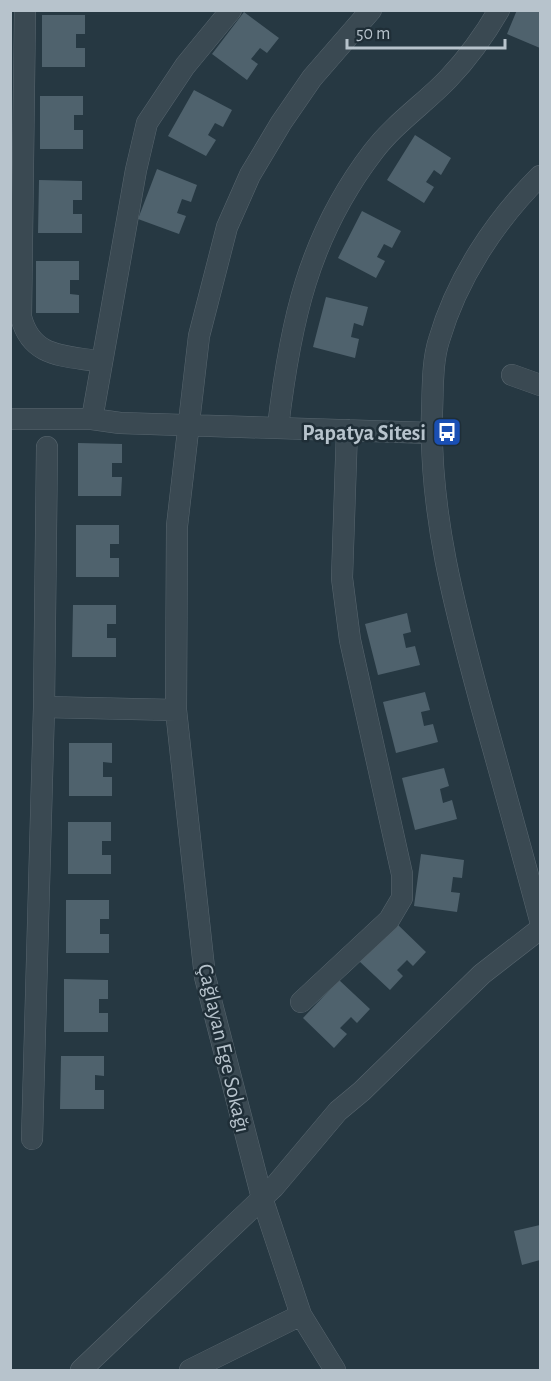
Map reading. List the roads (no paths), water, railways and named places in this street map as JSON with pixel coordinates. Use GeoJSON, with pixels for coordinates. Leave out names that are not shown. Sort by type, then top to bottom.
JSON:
{"type":"FeatureCollection","features":[{"type":"Feature","properties":{"kind":"street"},"geometry":{"type":"LineString","coordinates":[[26,10],[21,317],[26,334],[35,345],[53,353],[102,363]]}},
{"type":"Feature","properties":{"kind":"street"},"geometry":{"type":"LineString","coordinates":[[92,419],[136,170],[147,123],[185,66],[231,10]]}},
{"type":"Feature","properties":{"kind":"street","name":"Çağlayan Ege Sokağı"},"geometry":{"type":"LineString","coordinates":[[335,1371],[302,1315],[262,1198],[205,977],[176,710],[177,526],[199,336],[227,227],[250,175],[281,123],[312,78],[371,10]]}},
{"type":"Feature","properties":{"kind":"street"},"geometry":{"type":"LineString","coordinates":[[278,427],[288,346],[311,260],[331,219],[373,151],[480,44],[499,10]]}},
{"type":"Feature","properties":{"kind":"street"},"geometry":{"type":"LineString","coordinates":[[540,176],[522,194],[480,249],[452,306],[438,341],[431,433],[435,499],[453,600],[540,920]]}},
{"type":"Feature","properties":{"kind":"street"},"geometry":{"type":"LineString","coordinates":[[512,375],[540,385]]}},
{"type":"Feature","properties":{"kind":"street"},"geometry":{"type":"LineString","coordinates":[[10,419],[92,419],[120,423],[431,433]]}},
{"type":"Feature","properties":{"kind":"street"},"geometry":{"type":"LineString","coordinates":[[301,1002],[389,920],[402,898],[402,874],[350,640],[342,578],[347,430]]}},
{"type":"Feature","properties":{"kind":"street"},"geometry":{"type":"LineString","coordinates":[[32,1139],[44,707],[47,447]]}},
{"type":"Feature","properties":{"kind":"street"},"geometry":{"type":"LineString","coordinates":[[44,707],[176,710]]}},
{"type":"Feature","properties":{"kind":"street"},"geometry":{"type":"LineString","coordinates":[[81,1371],[262,1198],[338,1111],[362,1091],[482,974],[540,929]]}},
{"type":"Feature","properties":{"kind":"street"},"geometry":{"type":"LineString","coordinates":[[190,1371],[302,1315]]}},
{"type":"Feature","properties":{"kind":"place","name":"Papatya Sitesi"},"geometry":{"type":"Point","coordinates":[447,432]}}]}
